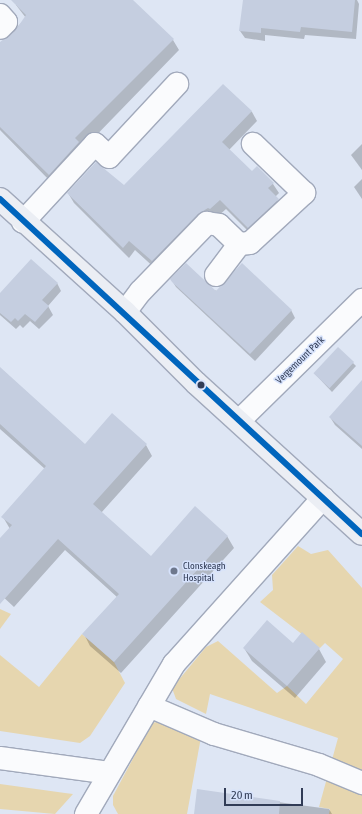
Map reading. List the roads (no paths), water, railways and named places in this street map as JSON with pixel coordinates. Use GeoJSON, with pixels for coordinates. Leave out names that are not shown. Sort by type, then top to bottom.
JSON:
{"type":"FeatureCollection","features":[{"type":"Feature","properties":{"kind":"main road"},"geometry":{"type":"LineString","coordinates":[[0,199],[23,222],[125,312],[196,383],[362,534]]}},
{"type":"Feature","properties":{"kind":"street"},"geometry":{"type":"LineString","coordinates":[[0,15],[6,22],[0,28]]}},
{"type":"Feature","properties":{"kind":"street"},"geometry":{"type":"LineString","coordinates":[[23,222],[95,144],[109,158],[177,84]]}},
{"type":"Feature","properties":{"kind":"street"},"geometry":{"type":"LineString","coordinates":[[216,275],[239,244],[250,243],[304,193],[253,144]]}},
{"type":"Feature","properties":{"kind":"street"},"geometry":{"type":"LineString","coordinates":[[125,312],[141,291],[207,223],[219,225],[239,244]]}},
{"type":"Feature","properties":{"kind":"street","name":"Vergemount Park"},"geometry":{"type":"LineString","coordinates":[[239,421],[362,300]]}},
{"type":"Feature","properties":{"kind":"street"},"geometry":{"type":"LineString","coordinates":[[86,814],[108,773],[174,664],[323,498]]}},
{"type":"Feature","properties":{"kind":"street"},"geometry":{"type":"LineString","coordinates":[[149,706],[214,734],[319,765],[362,783]]}},
{"type":"Feature","properties":{"kind":"street"},"geometry":{"type":"LineString","coordinates":[[0,758],[108,773]]}},
{"type":"Feature","properties":{"kind":"place","name":"Clonskeagh Hospital"},"geometry":{"type":"Point","coordinates":[174,571]}}]}
